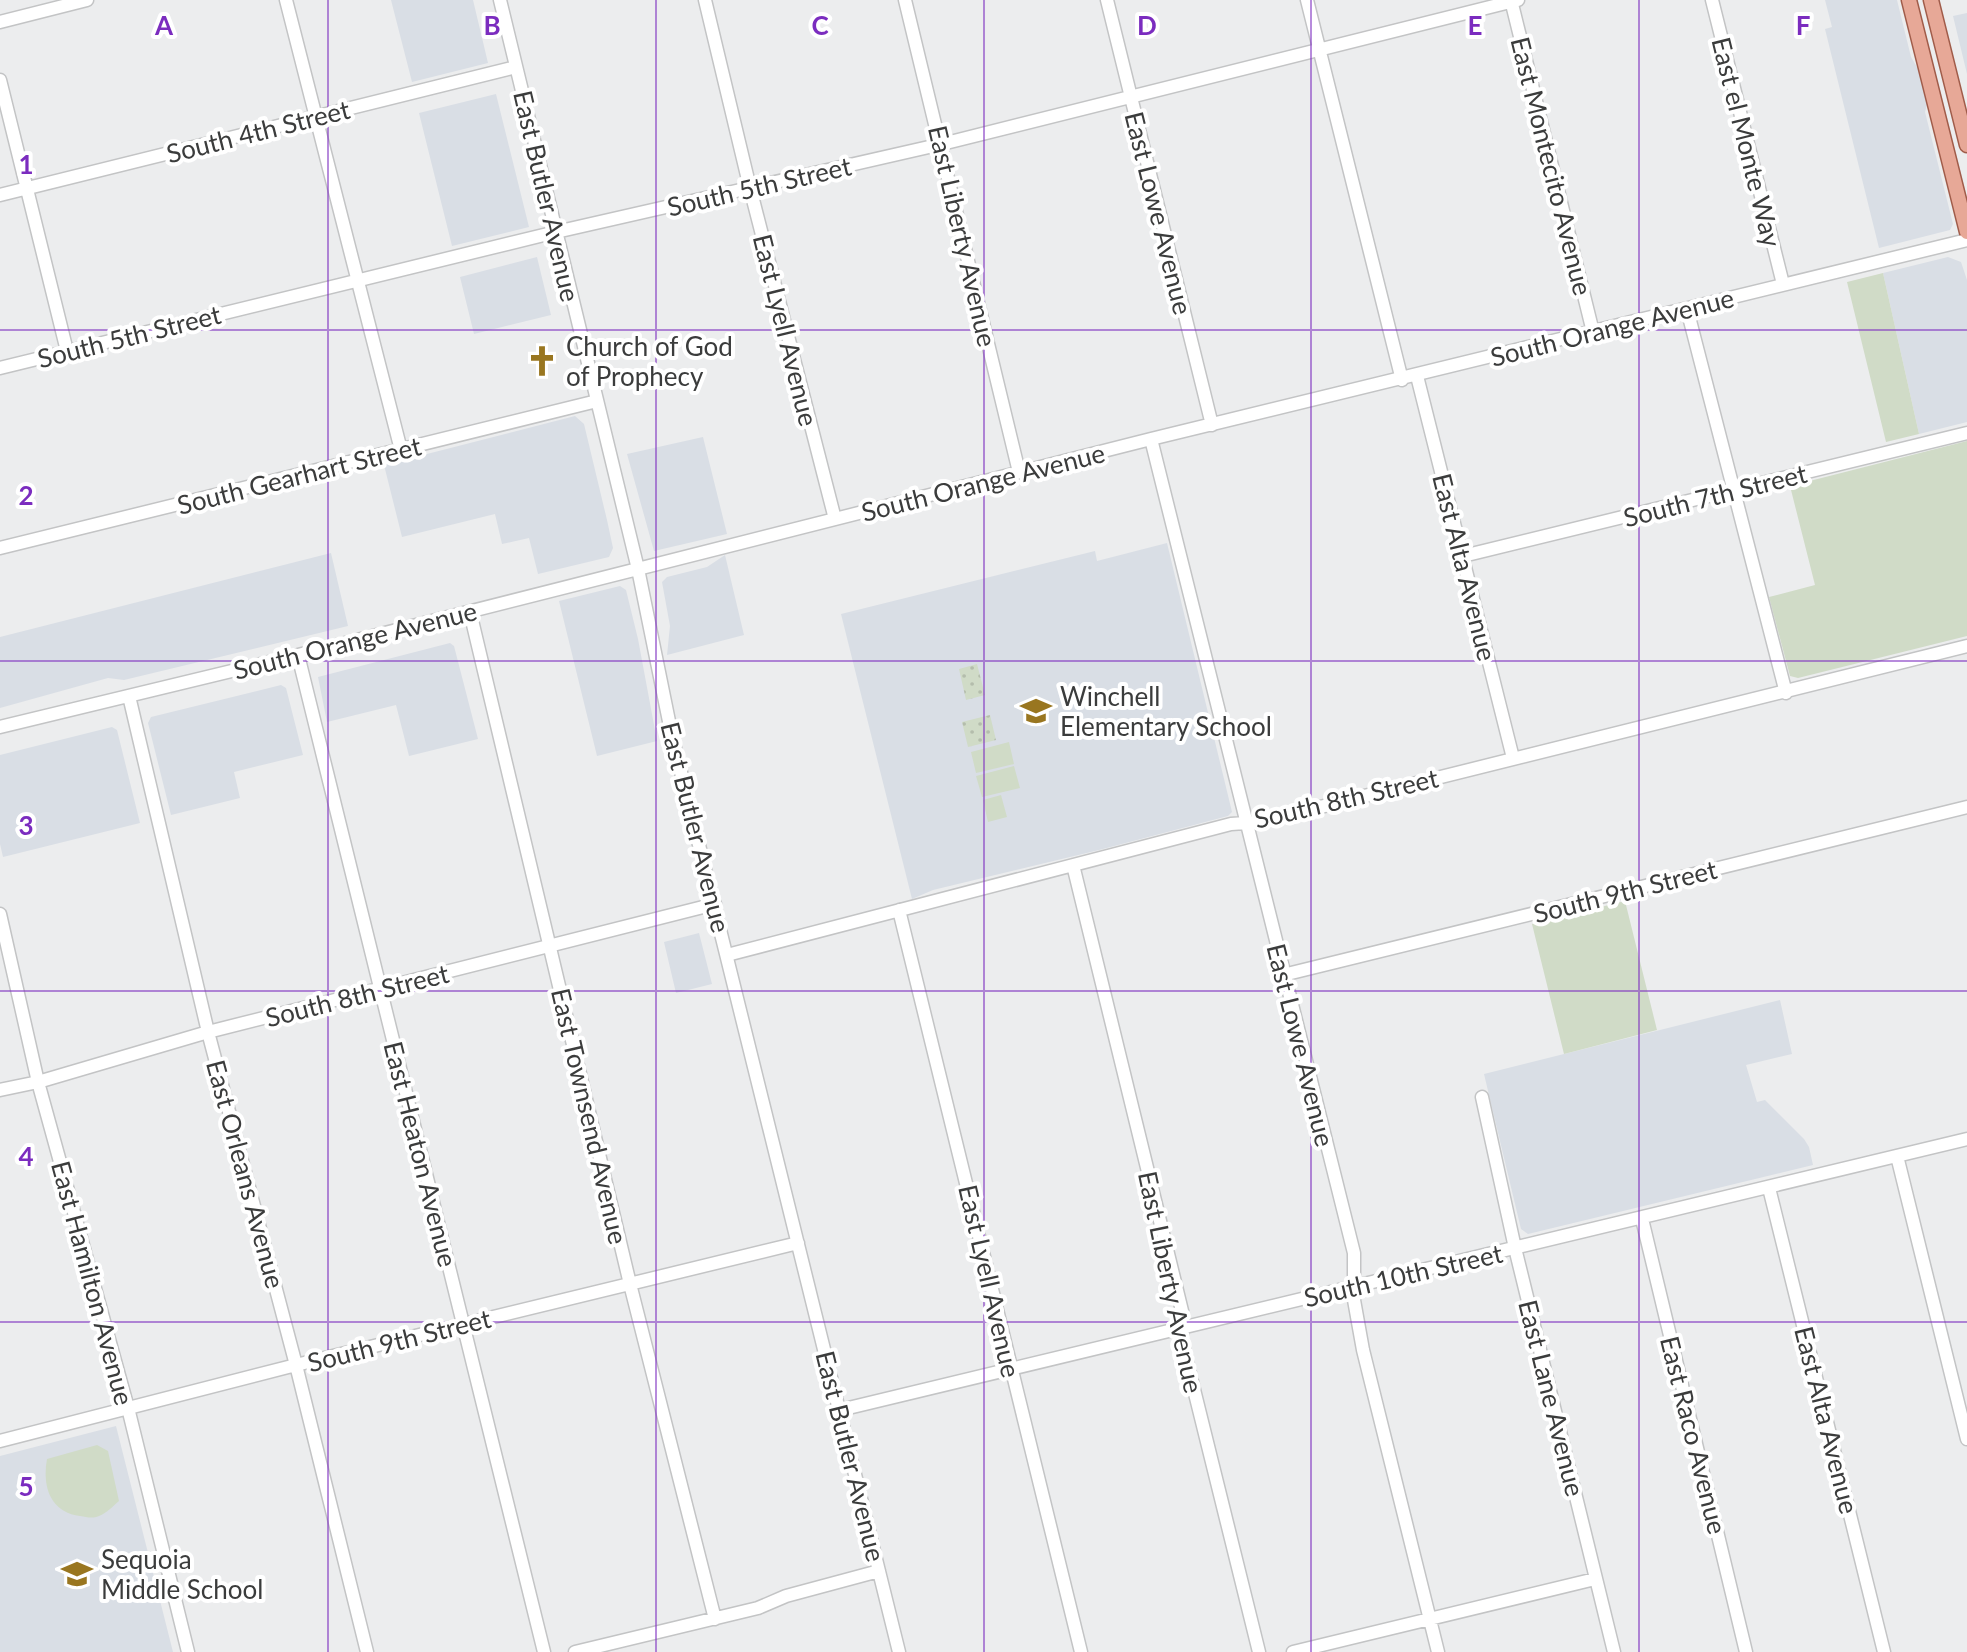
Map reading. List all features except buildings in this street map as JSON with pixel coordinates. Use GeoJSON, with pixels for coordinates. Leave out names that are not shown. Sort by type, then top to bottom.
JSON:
{"type":"FeatureCollection","features":[{"type":"Feature","properties":{"kind":"main road"},"geometry":{"type":"LineString","coordinates":[[1909,0],[1967,232]]}},
{"type":"Feature","properties":{"kind":"main road"},"geometry":{"type":"LineString","coordinates":[[1931,0],[1967,145]]}},
{"type":"Feature","properties":{"kind":"street"},"geometry":{"type":"LineString","coordinates":[[0,22],[87,0]]}},
{"type":"Feature","properties":{"kind":"street"},"geometry":{"type":"LineString","coordinates":[[286,0],[401,450]]}},
{"type":"Feature","properties":{"kind":"street","name":"East Butler Avenue"},"geometry":{"type":"LineString","coordinates":[[500,0],[638,569],[672,736],[899,1652]]}},
{"type":"Feature","properties":{"kind":"street","name":"East Lyell Avenue"},"geometry":{"type":"LineString","coordinates":[[705,0],[835,519]]}},
{"type":"Feature","properties":{"kind":"street","name":"East Liberty Avenue"},"geometry":{"type":"LineString","coordinates":[[905,0],[1019,472]]}},
{"type":"Feature","properties":{"kind":"street","name":"East Lowe Avenue"},"geometry":{"type":"LineString","coordinates":[[1107,0],[1212,425]]}},
{"type":"Feature","properties":{"kind":"street"},"geometry":{"type":"LineString","coordinates":[[1307,0],[1402,380]]}},
{"type":"Feature","properties":{"kind":"street","name":"East el Monte Way"},"geometry":{"type":"LineString","coordinates":[[1712,0],[1783,284]]}},
{"type":"Feature","properties":{"kind":"street","name":"South 5th Street"},"geometry":{"type":"LineString","coordinates":[[0,368],[556,232],[942,144],[1513,1]]}},
{"type":"Feature","properties":{"kind":"street","name":"East Montecito Avenue"},"geometry":{"type":"LineString","coordinates":[[1513,1],[1593,332]]}},
{"type":"Feature","properties":{"kind":"street","name":"South 4th Street"},"geometry":{"type":"LineString","coordinates":[[0,195],[516,67]]}},
{"type":"Feature","properties":{"kind":"street"},"geometry":{"type":"LineString","coordinates":[[0,80],[67,351]]}},
{"type":"Feature","properties":{"kind":"street"},"geometry":{"type":"LineString","coordinates":[[1941,129],[1964,123]]}},
{"type":"Feature","properties":{"kind":"street","name":"South Orange Avenue"},"geometry":{"type":"LineString","coordinates":[[0,727],[470,612],[1151,439],[1967,240]]}},
{"type":"Feature","properties":{"kind":"street"},"geometry":{"type":"LineString","coordinates":[[1687,309],[1786,693]]}},
{"type":"Feature","properties":{"kind":"street","name":"East Alta Avenue"},"geometry":{"type":"LineString","coordinates":[[1417,376],[1513,758]]}},
{"type":"Feature","properties":{"kind":"street","name":"South Gearhart Street"},"geometry":{"type":"LineString","coordinates":[[0,548],[597,401]]}},
{"type":"Feature","properties":{"kind":"street","name":"South 7th Street"},"geometry":{"type":"LineString","coordinates":[[1463,556],[1967,433]]}},
{"type":"Feature","properties":{"kind":"street","name":"East Lowe Avenue"},"geometry":{"type":"LineString","coordinates":[[1151,439],[1354,1253],[1356,1316],[1363,1350],[1438,1652]]}},
{"type":"Feature","properties":{"kind":"street","name":"East Townsend Avenue"},"geometry":{"type":"LineString","coordinates":[[470,612],[630,1284],[715,1619]]}},
{"type":"Feature","properties":{"kind":"street","name":"South 8th Street"},"geometry":{"type":"LineString","coordinates":[[727,955],[1073,865],[1260,822],[1967,646]]}},
{"type":"Feature","properties":{"kind":"street","name":"East Heaton Avenue"},"geometry":{"type":"LineString","coordinates":[[298,655],[544,1652]]}},
{"type":"Feature","properties":{"kind":"street","name":"East Orleans Avenue"},"geometry":{"type":"LineString","coordinates":[[129,696],[208,1032],[296,1365],[367,1652]]}},
{"type":"Feature","properties":{"kind":"street","name":"South 9th Street"},"geometry":{"type":"LineString","coordinates":[[1283,975],[1967,807]]}},
{"type":"Feature","properties":{"kind":"street","name":"East Liberty Avenue"},"geometry":{"type":"LineString","coordinates":[[1073,865],[1183,1315],[1182,1341],[1259,1652]]}},
{"type":"Feature","properties":{"kind":"street","name":"South 8th Street"},"geometry":{"type":"LineString","coordinates":[[0,1090],[38,1082],[208,1032],[715,904]]}},
{"type":"Feature","properties":{"kind":"street","name":"East Lyell Avenue"},"geometry":{"type":"LineString","coordinates":[[899,910],[1081,1652]]}},
{"type":"Feature","properties":{"kind":"street","name":"East Hamilton Avenue"},"geometry":{"type":"LineString","coordinates":[[0,914],[38,1082],[128,1408],[188,1652]]}},
{"type":"Feature","properties":{"kind":"street","name":"East Lane Avenue"},"geometry":{"type":"LineString","coordinates":[[1482,1097],[1515,1248],[1614,1652]]}},
{"type":"Feature","properties":{"kind":"street","name":"South 10th Street"},"geometry":{"type":"LineString","coordinates":[[840,1410],[1967,1139]]}},
{"type":"Feature","properties":{"kind":"street"},"geometry":{"type":"LineString","coordinates":[[1897,1156],[1967,1439]]}},
{"type":"Feature","properties":{"kind":"street","name":"East Alta Avenue"},"geometry":{"type":"LineString","coordinates":[[1769,1188],[1884,1652]]}},
{"type":"Feature","properties":{"kind":"street","name":"East Raco Avenue"},"geometry":{"type":"LineString","coordinates":[[1642,1219],[1746,1652]]}},
{"type":"Feature","properties":{"kind":"street","name":"South 9th Street"},"geometry":{"type":"LineString","coordinates":[[0,1441],[296,1365],[798,1243]]}},
{"type":"Feature","properties":{"kind":"street"},"geometry":{"type":"LineString","coordinates":[[575,1652],[758,1608],[879,1571]]}},
{"type":"Feature","properties":{"kind":"street"},"geometry":{"type":"LineString","coordinates":[[1293,1652],[1595,1579]]}},
{"type":"Feature","properties":{"kind":"shaded area"},"geometry":{"type":"Polygon","coordinates":[[[391,0],[473,0],[488,63],[412,82],[391,0]]]}},
{"type":"Feature","properties":{"kind":"shaded area"},"geometry":{"type":"Polygon","coordinates":[[[1825,0],[1897,0],[1911,57],[1921,74],[1928,101],[1925,112],[1953,224],[1950,230],[1879,248],[1825,29],[1832,27],[1825,0]]]}},
{"type":"Feature","properties":{"kind":"shaded area"},"geometry":{"type":"Polygon","coordinates":[[[1967,13],[1967,74],[1953,16],[1967,13]]]}},
{"type":"Feature","properties":{"kind":"shaded area"},"geometry":{"type":"Polygon","coordinates":[[[496,94],[529,227],[452,246],[419,113],[496,94]]]}},
{"type":"Feature","properties":{"kind":"shaded area"},"geometry":{"type":"Polygon","coordinates":[[[537,257],[551,315],[474,334],[460,277],[537,257]]]}},
{"type":"Feature","properties":{"kind":"shaded area"},"geometry":{"type":"Polygon","coordinates":[[[1948,257],[1961,262],[1967,280],[1967,422],[1919,434],[1883,273],[1948,257]]]}},
{"type":"Feature","properties":{"kind":"shaded area"},"geometry":{"type":"Polygon","coordinates":[[[575,416],[584,424],[613,548],[609,557],[538,574],[529,538],[502,544],[495,514],[402,537],[384,465],[575,416]]]}},
{"type":"Feature","properties":{"kind":"shaded area"},"geometry":{"type":"Polygon","coordinates":[[[703,437],[727,534],[654,551],[627,454],[703,437]]]}},
{"type":"Feature","properties":{"kind":"shaded area","name":"Winchell Elementary School"},"geometry":{"type":"Polygon","coordinates":[[[1167,543],[1232,812],[1228,816],[1099,850],[933,890],[912,899],[841,614],[1095,551],[1097,561],[1167,543]]]}},
{"type":"Feature","properties":{"kind":"shaded area"},"geometry":{"type":"Polygon","coordinates":[[[331,553],[348,626],[124,680],[108,678],[0,708],[0,637],[331,553]]]}},
{"type":"Feature","properties":{"kind":"shaded area"},"geometry":{"type":"Polygon","coordinates":[[[725,555],[744,635],[667,655],[670,626],[662,582],[667,577],[707,567],[725,555]]]}},
{"type":"Feature","properties":{"kind":"shaded area"},"geometry":{"type":"Polygon","coordinates":[[[620,586],[626,590],[638,639],[657,741],[597,756],[559,601],[620,586]]]}},
{"type":"Feature","properties":{"kind":"shaded area"},"geometry":{"type":"Polygon","coordinates":[[[450,643],[454,646],[478,739],[409,756],[396,705],[327,722],[318,677],[450,643]]]}},
{"type":"Feature","properties":{"kind":"shaded area"},"geometry":{"type":"Polygon","coordinates":[[[281,685],[286,688],[303,755],[234,772],[240,798],[171,815],[148,723],[151,717],[281,685]]]}},
{"type":"Feature","properties":{"kind":"shaded area"},"geometry":{"type":"Polygon","coordinates":[[[112,727],[117,730],[140,823],[3,857],[0,844],[0,755],[112,727]]]}},
{"type":"Feature","properties":{"kind":"shaded area"},"geometry":{"type":"Polygon","coordinates":[[[699,933],[712,984],[676,993],[664,942],[699,933]]]}},
{"type":"Feature","properties":{"kind":"shaded area"},"geometry":{"type":"Polygon","coordinates":[[[1780,1000],[1792,1054],[1746,1065],[1757,1102],[1765,1100],[1804,1139],[1813,1165],[1528,1234],[1521,1229],[1484,1074],[1780,1000]]]}},
{"type":"Feature","properties":{"kind":"shaded area","name":"Sequoia Middle School"},"geometry":{"type":"Polygon","coordinates":[[[116,1426],[173,1652],[0,1652],[0,1456],[116,1426]]]}},
{"type":"Feature","properties":{"kind":"green space"},"geometry":{"type":"Polygon","coordinates":[[[1883,273],[1919,434],[1886,442],[1847,282],[1883,273]]]}},
{"type":"Feature","properties":{"kind":"green space"},"geometry":{"type":"Polygon","coordinates":[[[1967,441],[1967,636],[1798,678],[1790,676],[1769,597],[1815,585],[1790,486],[1967,441]]]}},
{"type":"Feature","properties":{"kind":"green space"},"geometry":{"type":"Polygon","coordinates":[[[977,664],[985,695],[966,700],[959,669],[977,664]]]}},
{"type":"Feature","properties":{"kind":"green space"},"geometry":{"type":"Polygon","coordinates":[[[990,715],[996,740],[968,747],[962,722],[990,715]]]}},
{"type":"Feature","properties":{"kind":"green space"},"geometry":{"type":"Polygon","coordinates":[[[1009,742],[1014,764],[976,773],[971,752],[1009,742]]]}},
{"type":"Feature","properties":{"kind":"green space"},"geometry":{"type":"Polygon","coordinates":[[[1014,766],[1020,788],[982,797],[976,776],[1014,766]]]}},
{"type":"Feature","properties":{"kind":"green space"},"geometry":{"type":"Polygon","coordinates":[[[1001,795],[1007,817],[988,822],[983,800],[1001,795]]]}},
{"type":"Feature","properties":{"kind":"green space"},"geometry":{"type":"Polygon","coordinates":[[[1625,901],[1657,1030],[1564,1054],[1532,924],[1625,901]]]}},
{"type":"Feature","properties":{"kind":"green space"},"geometry":{"type":"Polygon","coordinates":[[[97,1445],[108,1451],[119,1501],[96,1517],[70,1514],[50,1496],[46,1479],[47,1459],[97,1445]]]}},
{"type":"Feature","properties":{"kind":"place","name":"Church of God of Prophecy"},"geometry":{"type":"Point","coordinates":[542,361]}},
{"type":"Feature","properties":{"kind":"place","name":"Winchell Elementary School"},"geometry":{"type":"Point","coordinates":[1036,711]}},
{"type":"Feature","properties":{"kind":"place","name":"Sequoia Middle School"},"geometry":{"type":"Point","coordinates":[77,1574]}}]}
